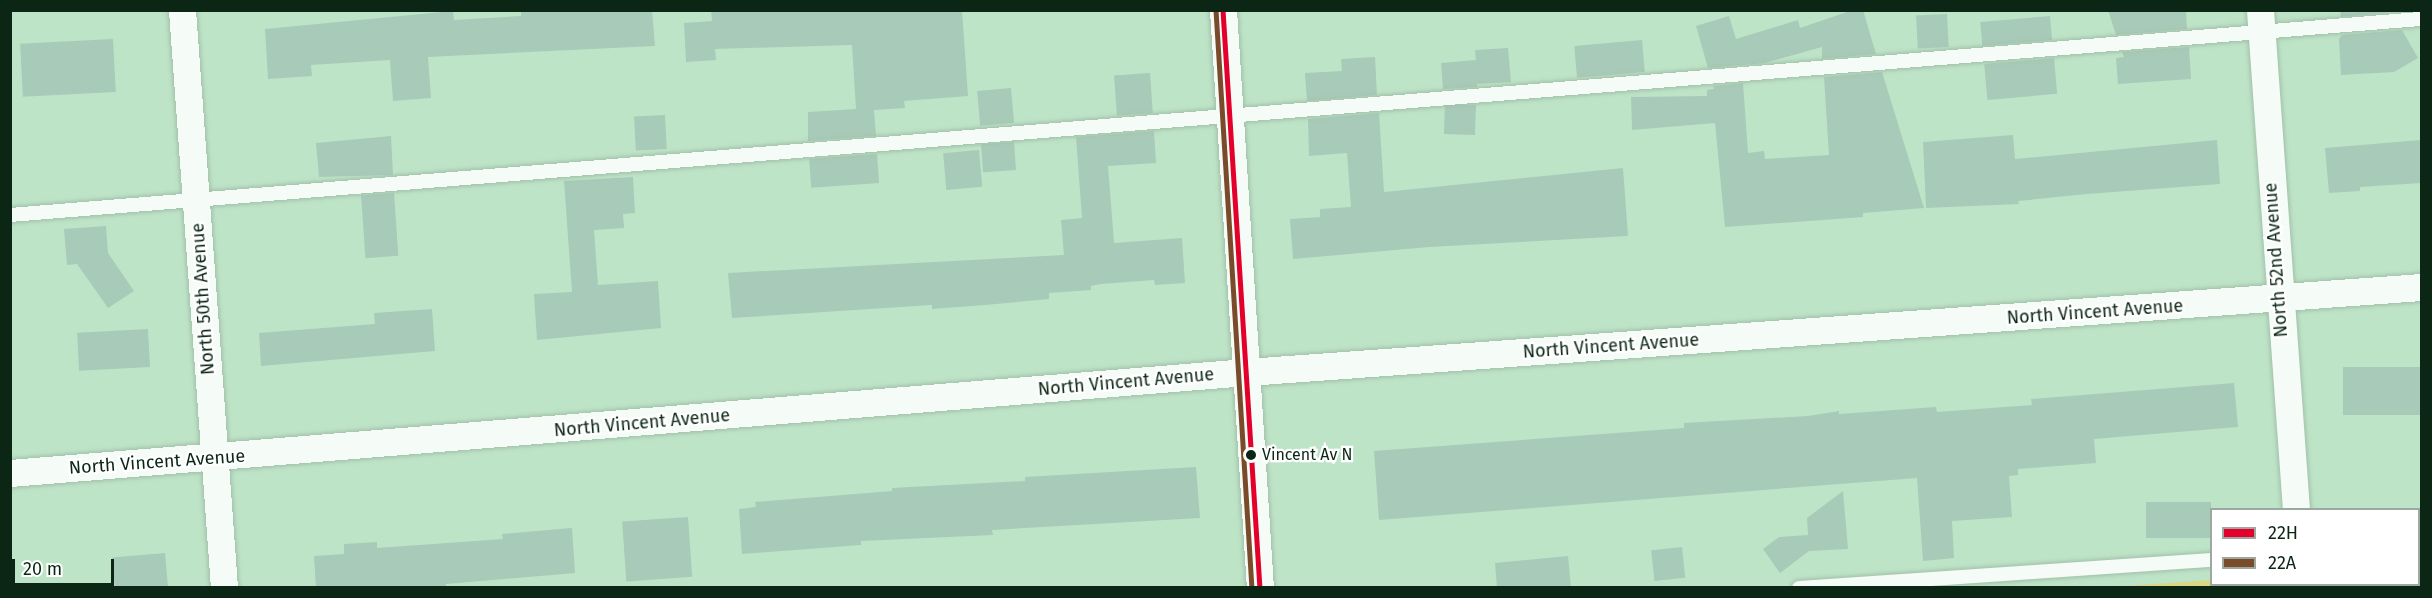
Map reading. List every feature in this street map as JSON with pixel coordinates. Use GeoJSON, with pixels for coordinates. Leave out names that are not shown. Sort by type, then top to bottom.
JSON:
{"type":"FeatureCollection","features":[{"type":"Feature","properties":{"kind":"street","name":"North 50th Avenue"},"geometry":{"type":"LineString","coordinates":[[182,10],[224,588]]}},
{"type":"Feature","properties":{"kind":"street"},"geometry":{"type":"LineString","coordinates":[[1223,10],[1260,588]]}},
{"type":"Feature","properties":{"kind":"street","name":"North 52nd Avenue"},"geometry":{"type":"LineString","coordinates":[[2261,21],[2279,298],[2296,508]]}},
{"type":"Feature","properties":{"kind":"street","name":"North Vincent Avenue"},"geometry":{"type":"LineString","coordinates":[[10,473],[1247,372],[2421,287]]}},
{"type":"Feature","properties":{"kind":"lane"},"geometry":{"type":"LineString","coordinates":[[10,215],[1229,117],[2261,21],[2421,19]]}},
{"type":"Feature","properties":{"kind":"lane"},"geometry":{"type":"LineString","coordinates":[[1799,588],[2210,560]]}},
{"type":"Feature","properties":{"kind":"shaded area"},"geometry":{"type":"Polygon","coordinates":[[[2210,580],[2210,586],[2275,587],[2110,587],[2210,580]]]}},
{"type":"Feature","properties":{"kind":"building"},"geometry":{"type":"Polygon","coordinates":[[[521,10],[652,10],[655,46],[428,57],[431,98],[393,101],[390,60],[311,65],[312,76],[268,79],[265,29],[453,11],[454,20],[521,16],[521,10]]]}},
{"type":"Feature","properties":{"kind":"building"},"geometry":{"type":"Polygon","coordinates":[[[711,10],[962,10],[968,96],[904,101],[905,108],[874,110],[876,136],[808,141],[808,112],[856,109],[852,45],[715,49],[716,60],[686,62],[684,23],[712,21],[711,10]]]}},
{"type":"Feature","properties":{"kind":"building"},"geometry":{"type":"Polygon","coordinates":[[[1853,10],[1863,10],[1876,54],[1822,59],[1822,47],[1765,63],[1708,68],[1696,26],[1729,16],[1736,39],[1798,20],[1800,28],[1853,10]]]}},
{"type":"Feature","properties":{"kind":"building"},"geometry":{"type":"Polygon","coordinates":[[[2108,10],[2186,10],[2187,29],[2116,35],[2108,10]]]}},
{"type":"Feature","properties":{"kind":"building"},"geometry":{"type":"Polygon","coordinates":[[[2340,10],[2392,10],[2393,12],[2341,17],[2340,10]]]}},
{"type":"Feature","properties":{"kind":"building"},"geometry":{"type":"Polygon","coordinates":[[[1947,14],[1949,47],[1918,49],[1916,16],[1947,14]]]}},
{"type":"Feature","properties":{"kind":"building"},"geometry":{"type":"Polygon","coordinates":[[[2050,16],[2052,40],[1982,46],[1980,22],[2050,16]]]}},
{"type":"Feature","properties":{"kind":"building"},"geometry":{"type":"Polygon","coordinates":[[[2402,30],[2418,58],[2394,72],[2341,75],[2339,39],[2342,35],[2402,30]]]}},
{"type":"Feature","properties":{"kind":"building"},"geometry":{"type":"Polygon","coordinates":[[[113,39],[116,92],[23,97],[20,44],[113,39]]]}},
{"type":"Feature","properties":{"kind":"building"},"geometry":{"type":"Polygon","coordinates":[[[1642,40],[1645,72],[1577,78],[1574,46],[1642,40]]]}},
{"type":"Feature","properties":{"kind":"building"},"geometry":{"type":"Polygon","coordinates":[[[2189,47],[2191,79],[2118,84],[2116,58],[2124,57],[2122,52],[2189,47]]]}},
{"type":"Feature","properties":{"kind":"building"},"geometry":{"type":"Polygon","coordinates":[[[1508,48],[1511,82],[1477,84],[1477,87],[1443,89],[1441,63],[1476,60],[1475,50],[1508,48]]]}},
{"type":"Feature","properties":{"kind":"building"},"geometry":{"type":"Polygon","coordinates":[[[1375,57],[1377,95],[1307,101],[1305,73],[1342,71],[1341,59],[1375,57]]]}},
{"type":"Feature","properties":{"kind":"building"},"geometry":{"type":"Polygon","coordinates":[[[2054,58],[2057,94],[1987,100],[1984,64],[2054,58]]]}},
{"type":"Feature","properties":{"kind":"building"},"geometry":{"type":"Polygon","coordinates":[[[1882,72],[1924,208],[1863,213],[1863,217],[1725,227],[1715,123],[1632,130],[1631,97],[1707,96],[1707,90],[1714,89],[1713,86],[1743,83],[1748,153],[1764,151],[1765,159],[1829,155],[1824,77],[1882,72]]]}},
{"type":"Feature","properties":{"kind":"building"},"geometry":{"type":"Polygon","coordinates":[[[1150,73],[1153,113],[1117,115],[1114,76],[1150,73]]]}},
{"type":"Feature","properties":{"kind":"building"},"geometry":{"type":"Polygon","coordinates":[[[1011,88],[1014,123],[980,126],[977,91],[1011,88]]]}},
{"type":"Feature","properties":{"kind":"building"},"geometry":{"type":"Polygon","coordinates":[[[1445,104],[1476,105],[1475,135],[1444,134],[1445,104]]]}},
{"type":"Feature","properties":{"kind":"building"},"geometry":{"type":"Polygon","coordinates":[[[1379,113],[1384,192],[1623,168],[1628,236],[1429,247],[1293,259],[1290,219],[1320,217],[1320,209],[1351,207],[1347,153],[1309,156],[1308,119],[1379,113]]]}},
{"type":"Feature","properties":{"kind":"building"},"geometry":{"type":"Polygon","coordinates":[[[665,115],[667,149],[636,151],[634,117],[665,115]]]}},
{"type":"Feature","properties":{"kind":"building"},"geometry":{"type":"Polygon","coordinates":[[[1154,131],[1156,163],[1108,166],[1114,243],[1182,238],[1185,283],[1155,285],[1154,280],[1101,284],[1091,286],[1091,290],[1049,293],[1049,299],[985,305],[932,309],[932,305],[732,318],[728,273],[1064,255],[1061,220],[1082,218],[1076,137],[1154,131]]]}},
{"type":"Feature","properties":{"kind":"building"},"geometry":{"type":"Polygon","coordinates":[[[2013,135],[2015,159],[2217,140],[2220,184],[2087,194],[2018,201],[2019,204],[1926,208],[1923,142],[2013,135]]]}},
{"type":"Feature","properties":{"kind":"building"},"geometry":{"type":"Polygon","coordinates":[[[391,136],[393,175],[319,177],[316,143],[391,136]]]}},
{"type":"Feature","properties":{"kind":"building"},"geometry":{"type":"Polygon","coordinates":[[[2421,140],[2421,183],[2360,187],[2360,191],[2329,193],[2325,148],[2421,140]]]}},
{"type":"Feature","properties":{"kind":"building"},"geometry":{"type":"Polygon","coordinates":[[[1014,142],[1016,170],[983,172],[981,144],[1014,142]]]}},
{"type":"Feature","properties":{"kind":"building"},"geometry":{"type":"Polygon","coordinates":[[[979,150],[982,187],[946,190],[943,153],[979,150]]]}},
{"type":"Feature","properties":{"kind":"building"},"geometry":{"type":"Polygon","coordinates":[[[877,154],[879,183],[811,188],[809,159],[877,154]]]}},
{"type":"Feature","properties":{"kind":"building"},"geometry":{"type":"Polygon","coordinates":[[[633,177],[635,213],[623,214],[624,228],[594,230],[598,285],[658,281],[661,328],[537,340],[534,294],[572,292],[564,181],[633,177]]]}},
{"type":"Feature","properties":{"kind":"building"},"geometry":{"type":"Polygon","coordinates":[[[394,193],[398,256],[365,258],[361,195],[394,193]]]}},
{"type":"Feature","properties":{"kind":"building"},"geometry":{"type":"Polygon","coordinates":[[[106,226],[108,253],[134,291],[108,308],[77,264],[67,265],[64,229],[106,226]]]}},
{"type":"Feature","properties":{"kind":"building"},"geometry":{"type":"Polygon","coordinates":[[[432,309],[435,351],[261,366],[259,333],[375,324],[374,313],[432,309]]]}},
{"type":"Feature","properties":{"kind":"building"},"geometry":{"type":"Polygon","coordinates":[[[148,329],[150,367],[79,371],[77,333],[148,329]]]}},
{"type":"Feature","properties":{"kind":"building"},"geometry":{"type":"Polygon","coordinates":[[[2343,367],[2421,367],[2421,415],[2343,415],[2343,367]]]}},
{"type":"Feature","properties":{"kind":"building"},"geometry":{"type":"Polygon","coordinates":[[[2234,383],[2238,427],[2094,439],[2096,463],[2018,469],[2018,475],[2009,476],[2012,517],[1952,521],[1954,558],[1923,561],[1917,478],[1379,520],[1374,451],[1684,428],[1684,423],[1808,416],[1839,411],[1839,414],[1936,407],[1937,412],[2032,405],[2031,399],[2234,383]]]}},
{"type":"Feature","properties":{"kind":"building"},"geometry":{"type":"Polygon","coordinates":[[[1196,467],[1200,518],[992,530],[993,535],[861,541],[861,545],[742,554],[739,509],[756,507],[755,502],[892,491],[892,488],[1025,481],[1025,477],[1196,467]]]}},
{"type":"Feature","properties":{"kind":"building"},"geometry":{"type":"Polygon","coordinates":[[[1843,491],[1848,549],[1809,551],[1780,573],[1763,549],[1779,537],[1808,535],[1807,518],[1843,491]]]}},
{"type":"Feature","properties":{"kind":"building"},"geometry":{"type":"Polygon","coordinates":[[[2146,502],[2211,502],[2210,538],[2146,538],[2146,502]]]}},
{"type":"Feature","properties":{"kind":"building"},"geometry":{"type":"Polygon","coordinates":[[[688,517],[692,577],[626,581],[622,522],[688,517]]]}},
{"type":"Feature","properties":{"kind":"building"},"geometry":{"type":"Polygon","coordinates":[[[572,528],[575,573],[446,584],[446,588],[316,588],[314,556],[344,554],[344,544],[377,542],[377,548],[503,539],[502,534],[572,528]]]}},
{"type":"Feature","properties":{"kind":"building"},"geometry":{"type":"Polygon","coordinates":[[[1682,547],[1685,578],[1654,581],[1651,550],[1682,547]]]}},
{"type":"Feature","properties":{"kind":"building"},"geometry":{"type":"Polygon","coordinates":[[[165,553],[168,588],[115,588],[112,558],[165,553]]]}},
{"type":"Feature","properties":{"kind":"building"},"geometry":{"type":"Polygon","coordinates":[[[1568,556],[1571,588],[1497,588],[1495,563],[1568,556]]]}},
{"type":"Feature","properties":{"kind":"transit line","name":"22A"},"geometry":{"type":"LineString","coordinates":[[1216,10],[1252,588]]}},
{"type":"Feature","properties":{"kind":"transit line","name":"22H"},"geometry":{"type":"LineString","coordinates":[[1223,10],[1260,588]]}},
{"type":"Feature","properties":{"kind":"place","name":"Vincent Av N"},"geometry":{"type":"Point","coordinates":[1251,455]}}]}
